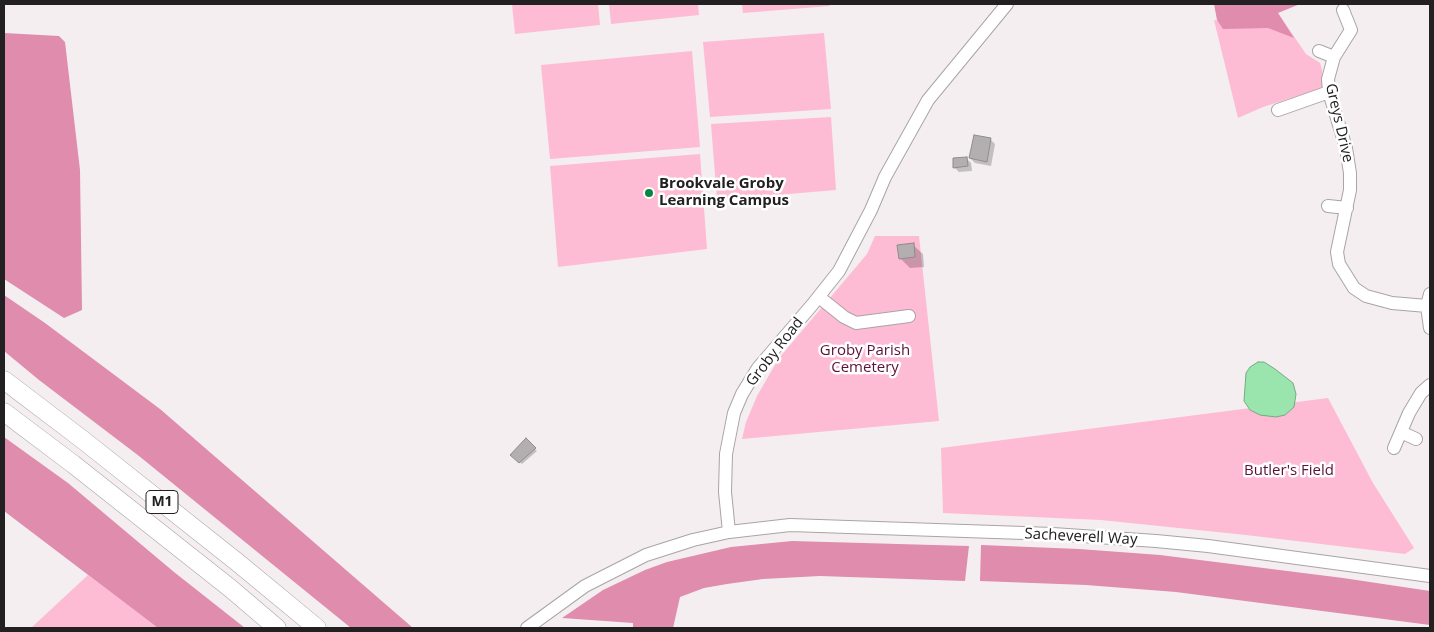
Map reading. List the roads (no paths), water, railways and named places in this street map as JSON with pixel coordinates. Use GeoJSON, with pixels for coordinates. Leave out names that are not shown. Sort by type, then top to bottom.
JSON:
{"type":"FeatureCollection","features":[{"type":"Feature","properties":{"kind":"highway","name":"M1"},"geometry":{"type":"LineString","coordinates":[[4,380],[84,440],[317,628]]}},
{"type":"Feature","properties":{"kind":"highway","name":"M1"},"geometry":{"type":"LineString","coordinates":[[4,412],[230,588],[277,628]]}},
{"type":"Feature","properties":{"kind":"street","name":"Groby Road"},"geometry":{"type":"LineString","coordinates":[[729,532],[725,473],[728,441],[734,413],[742,394],[758,368],[819,297],[838,271],[854,243],[885,177],[928,100],[1006,4]]}},
{"type":"Feature","properties":{"kind":"street","name":"Greys Drive"},"geometry":{"type":"LineString","coordinates":[[1343,10],[1351,30],[1334,57],[1328,79],[1329,92],[1346,148],[1350,173],[1350,190],[1337,252],[1339,264],[1354,288],[1366,296],[1392,303],[1429,300]]}},
{"type":"Feature","properties":{"kind":"street"},"geometry":{"type":"LineString","coordinates":[[1319,51],[1334,57]]}},
{"type":"Feature","properties":{"kind":"street"},"geometry":{"type":"LineString","coordinates":[[1278,110],[1329,92]]}},
{"type":"Feature","properties":{"kind":"street"},"geometry":{"type":"LineString","coordinates":[[1328,206],[1347,208]]}},
{"type":"Feature","properties":{"kind":"street"},"geometry":{"type":"LineString","coordinates":[[819,297],[844,317],[856,323],[909,316]]}},
{"type":"Feature","properties":{"kind":"street"},"geometry":{"type":"LineString","coordinates":[[1429,300],[1430,328]]}},
{"type":"Feature","properties":{"kind":"street"},"geometry":{"type":"LineString","coordinates":[[1394,448],[1420,393],[1430,385]]}},
{"type":"Feature","properties":{"kind":"street"},"geometry":{"type":"LineString","coordinates":[[1401,432],[1416,438]]}},
{"type":"Feature","properties":{"kind":"street","name":"Sacheverell Way"},"geometry":{"type":"LineString","coordinates":[[729,532],[790,525],[1088,536],[1208,546],[1430,576]]}},
{"type":"Feature","properties":{"kind":"street"},"geometry":{"type":"LineString","coordinates":[[527,628],[586,586],[646,555],[692,540],[729,532]]}},
{"type":"Feature","properties":{"kind":"place","name":"Brookvale Groby Learning Campus"},"geometry":{"type":"Point","coordinates":[649,193]}},
{"type":"Feature","properties":{"kind":"park label","name":"Groby Parish Cemetery"},"geometry":{"type":"Point","coordinates":[865,360]}},
{"type":"Feature","properties":{"kind":"park label","name":"Butler's Field"},"geometry":{"type":"Point","coordinates":[1289,471]}}]}
